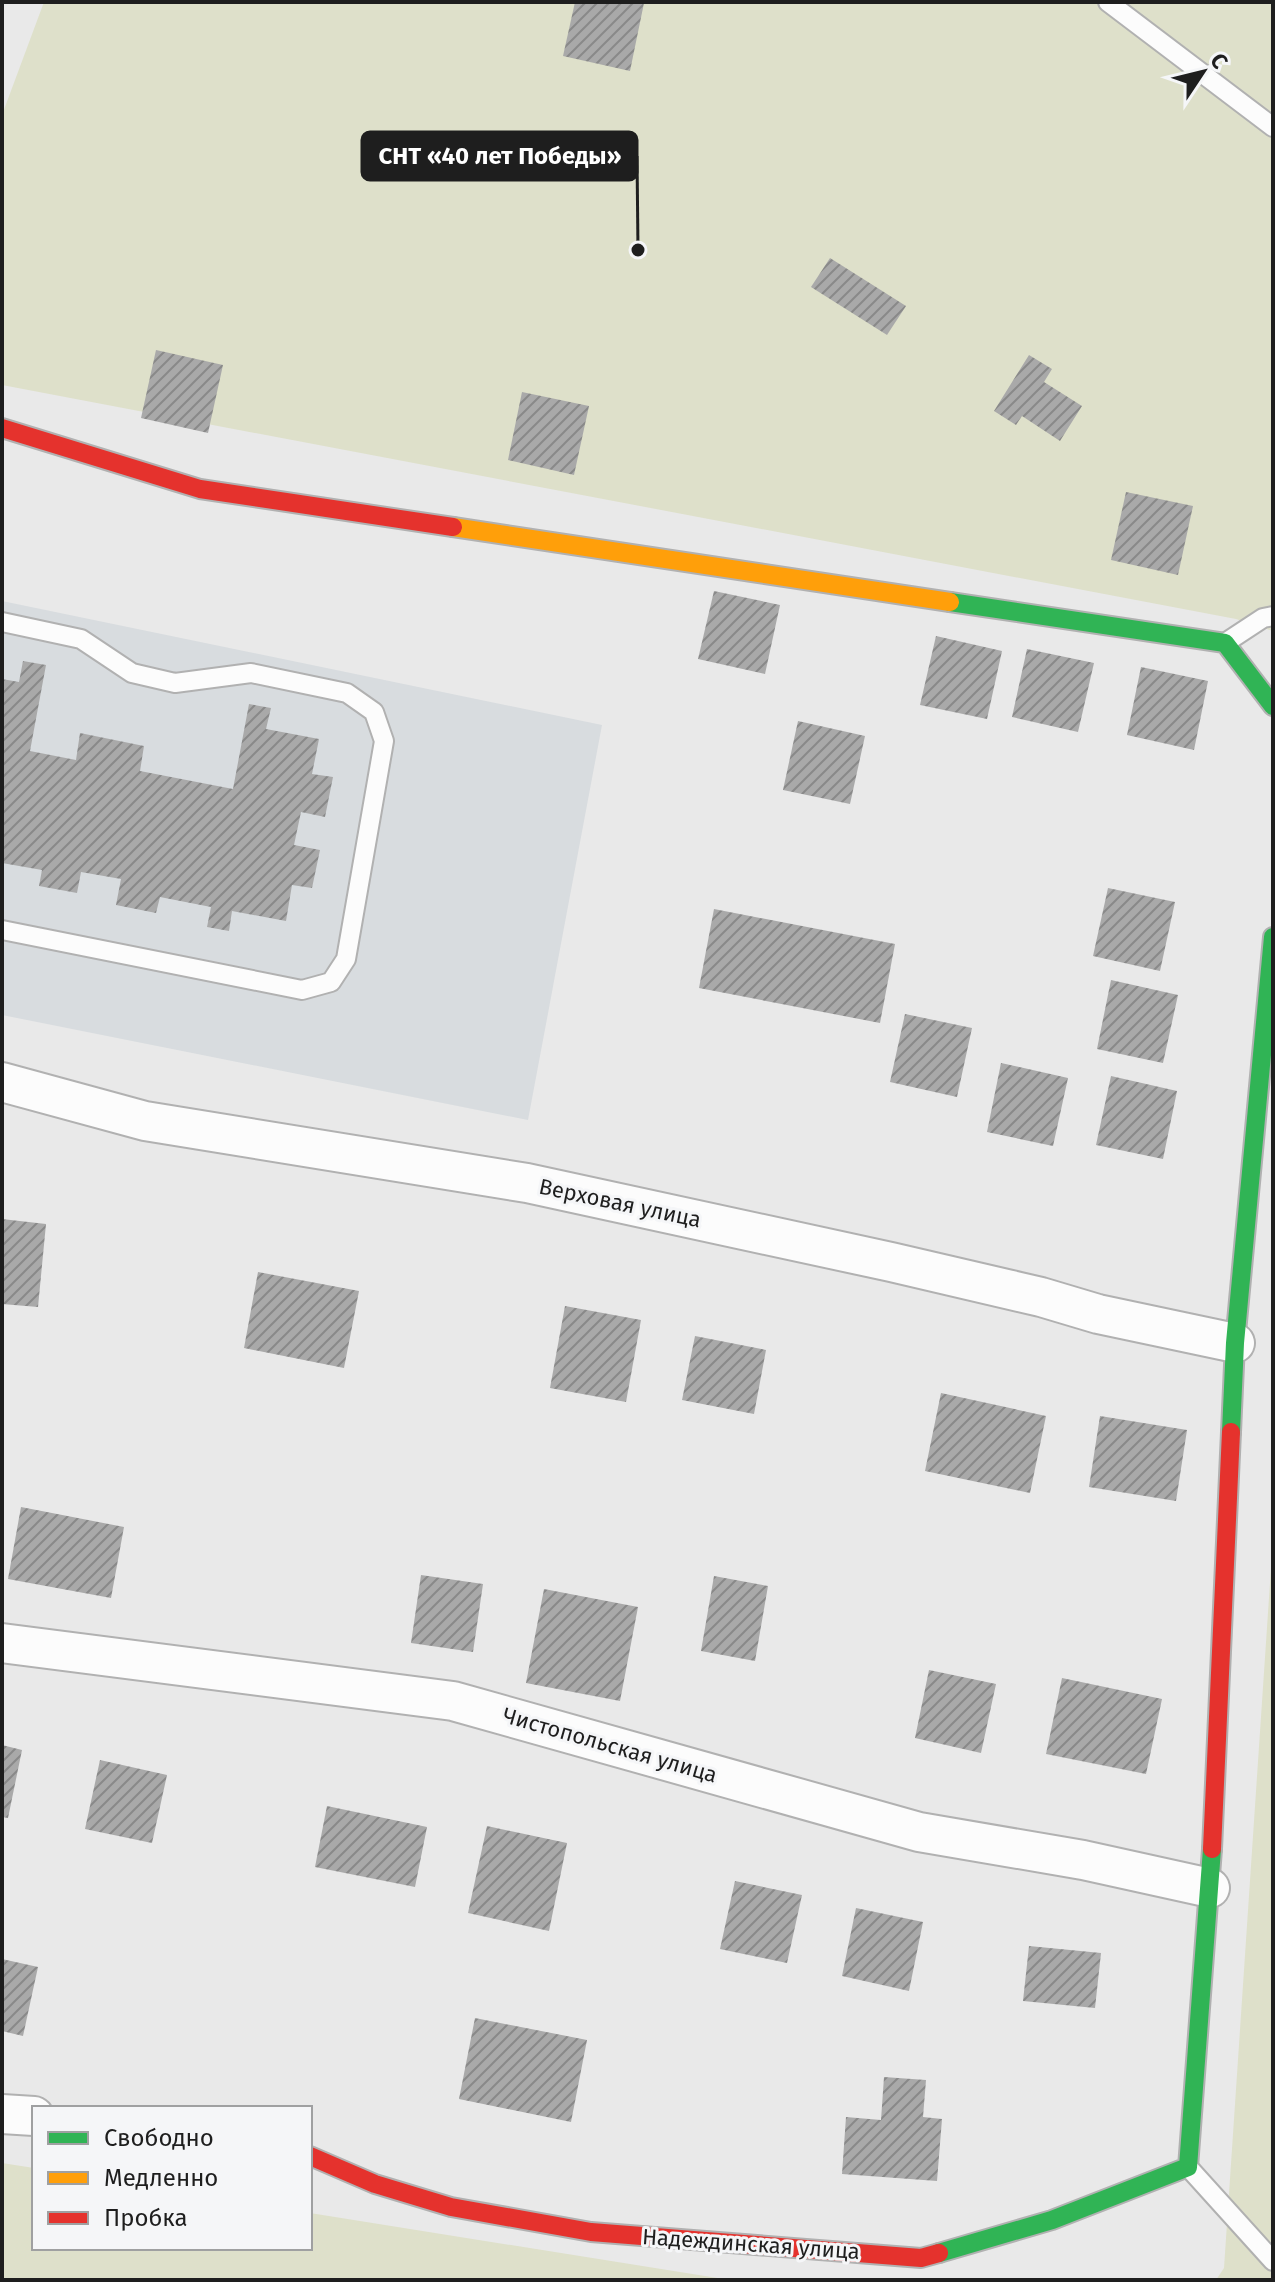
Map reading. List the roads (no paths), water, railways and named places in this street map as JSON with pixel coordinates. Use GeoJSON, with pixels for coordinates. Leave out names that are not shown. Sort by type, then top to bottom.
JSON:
{"type":"FeatureCollection","features":[{"type":"Feature","properties":{"kind":"street"},"geometry":{"type":"LineString","coordinates":[[2,428],[200,489],[1225,643],[1273,706]]}},
{"type":"Feature","properties":{"kind":"street"},"geometry":{"type":"LineString","coordinates":[[1188,2167],[1210,1888],[1235,1343],[1273,937]]}},
{"type":"Feature","properties":{"kind":"street","name":"Верховая улица"},"geometry":{"type":"LineString","coordinates":[[2,1082],[145,1121],[542,1186],[891,1262],[1041,1297],[1098,1314],[1235,1343]]}},
{"type":"Feature","properties":{"kind":"street","name":"Чистопольская улица"},"geometry":{"type":"LineString","coordinates":[[2,1643],[453,1701],[919,1832],[1083,1860],[1210,1888]]}},
{"type":"Feature","properties":{"kind":"street"},"geometry":{"type":"LineString","coordinates":[[2,2114],[32,2116]]}},
{"type":"Feature","properties":{"kind":"street","name":"Надеждинская улица"},"geometry":{"type":"LineString","coordinates":[[312,2157],[375,2184],[451,2207],[591,2232],[921,2258],[1052,2220],[1188,2167]]}},
{"type":"Feature","properties":{"kind":"lane"},"geometry":{"type":"LineString","coordinates":[[1108,2],[1273,127]]}},
{"type":"Feature","properties":{"kind":"lane"},"geometry":{"type":"LineString","coordinates":[[1225,643],[1263,618],[1273,616]]}},
{"type":"Feature","properties":{"kind":"lane"},"geometry":{"type":"LineString","coordinates":[[2,622],[81,639],[132,673],[175,683],[251,673],[347,693],[374,712],[384,741],[346,959],[331,982],[302,990],[2,930]]}},
{"type":"Feature","properties":{"kind":"lane"},"geometry":{"type":"LineString","coordinates":[[1188,2167],[1273,2261]]}},
{"type":"Feature","properties":{"kind":"place","name":"СНТ «40 лет Победы»"},"geometry":{"type":"Point","coordinates":[638,250]}}]}
